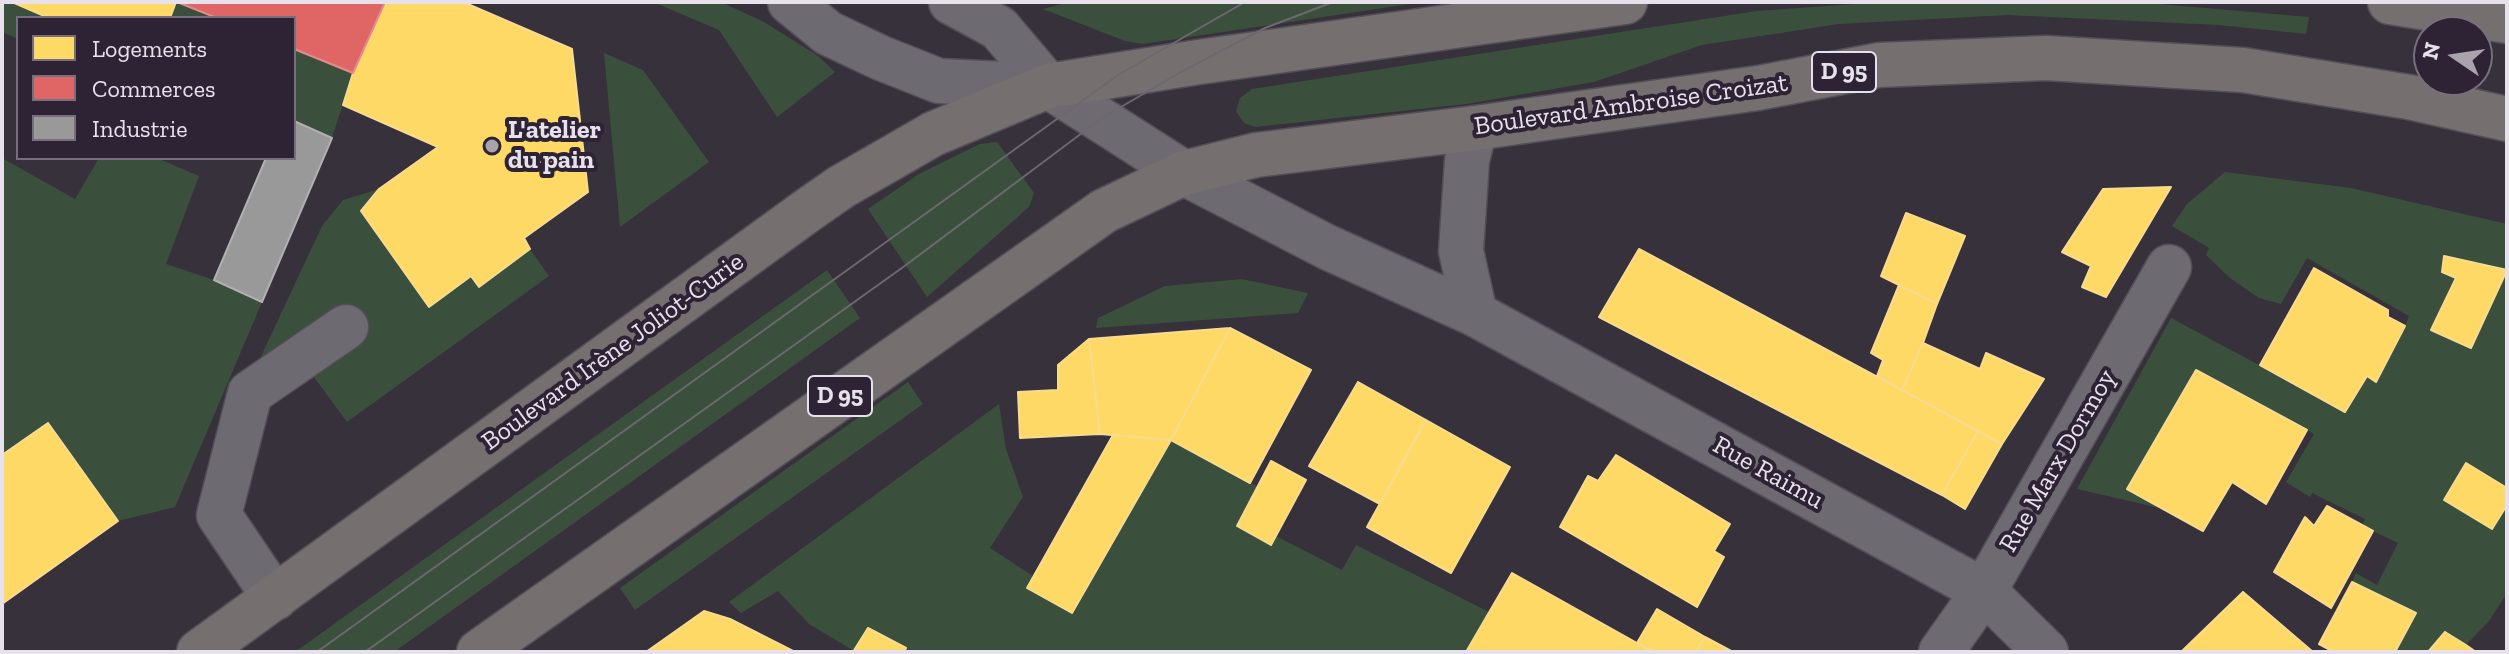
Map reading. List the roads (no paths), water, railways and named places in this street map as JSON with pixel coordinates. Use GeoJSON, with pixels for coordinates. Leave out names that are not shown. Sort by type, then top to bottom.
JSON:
{"type":"FeatureCollection","features":[{"type":"Feature","properties":{"kind":"main road"},"geometry":{"type":"LineString","coordinates":[[1048,86],[1625,2]]}},
{"type":"Feature","properties":{"kind":"main road"},"geometry":{"type":"LineString","coordinates":[[2390,2],[2507,21]]}},
{"type":"Feature","properties":{"kind":"main road","name":"Boulevard Ambroise Croizat"},"geometry":{"type":"LineString","coordinates":[[1184,173],[1256,155],[1758,88],[1879,65],[2046,58],[2243,70],[2409,97],[2507,119]]}},
{"type":"Feature","properties":{"kind":"main road","name":"Boulevard Irène Joliot-Curie"},"geometry":{"type":"LineString","coordinates":[[199,652],[841,187],[933,134],[1048,86]]}},
{"type":"Feature","properties":{"kind":"main road","name":"D 95"},"geometry":{"type":"LineString","coordinates":[[501,646],[1104,211],[1184,173]]}},
{"type":"Feature","properties":{"kind":"street"},"geometry":{"type":"LineString","coordinates":[[790,2],[828,33],[939,81],[1048,86]]}},
{"type":"Feature","properties":{"kind":"street"},"geometry":{"type":"LineString","coordinates":[[951,2],[999,28],[1048,86]]}},
{"type":"Feature","properties":{"kind":"street"},"geometry":{"type":"LineString","coordinates":[[1095,115],[1157,69]]}},
{"type":"Feature","properties":{"kind":"street","name":"Rue Raimu"},"geometry":{"type":"LineString","coordinates":[[1048,86],[1184,173],[1327,247],[1475,314],[1984,591],[2046,652]]}},
{"type":"Feature","properties":{"kind":"street"},"geometry":{"type":"LineString","coordinates":[[1475,128],[1467,160],[1461,251],[1475,314]]}},
{"type":"Feature","properties":{"kind":"street","name":"Rue Marx Dormoy"},"geometry":{"type":"LineString","coordinates":[[1941,652],[1984,591],[2169,267]]}},
{"type":"Feature","properties":{"kind":"street"},"geometry":{"type":"LineString","coordinates":[[275,598],[219,515],[250,393],[346,327]]}},
{"type":"Feature","properties":{"kind":"tram line"},"geometry":{"type":"LineString","coordinates":[[317,652],[1118,75],[1245,2]]}},
{"type":"Feature","properties":{"kind":"tram line"},"geometry":{"type":"LineString","coordinates":[[365,652],[906,265],[1102,118],[1265,28],[1333,2]]}},
{"type":"Feature","properties":{"kind":"place","name":"L'atelier du pain"},"geometry":{"type":"Point","coordinates":[492,146]}}]}
